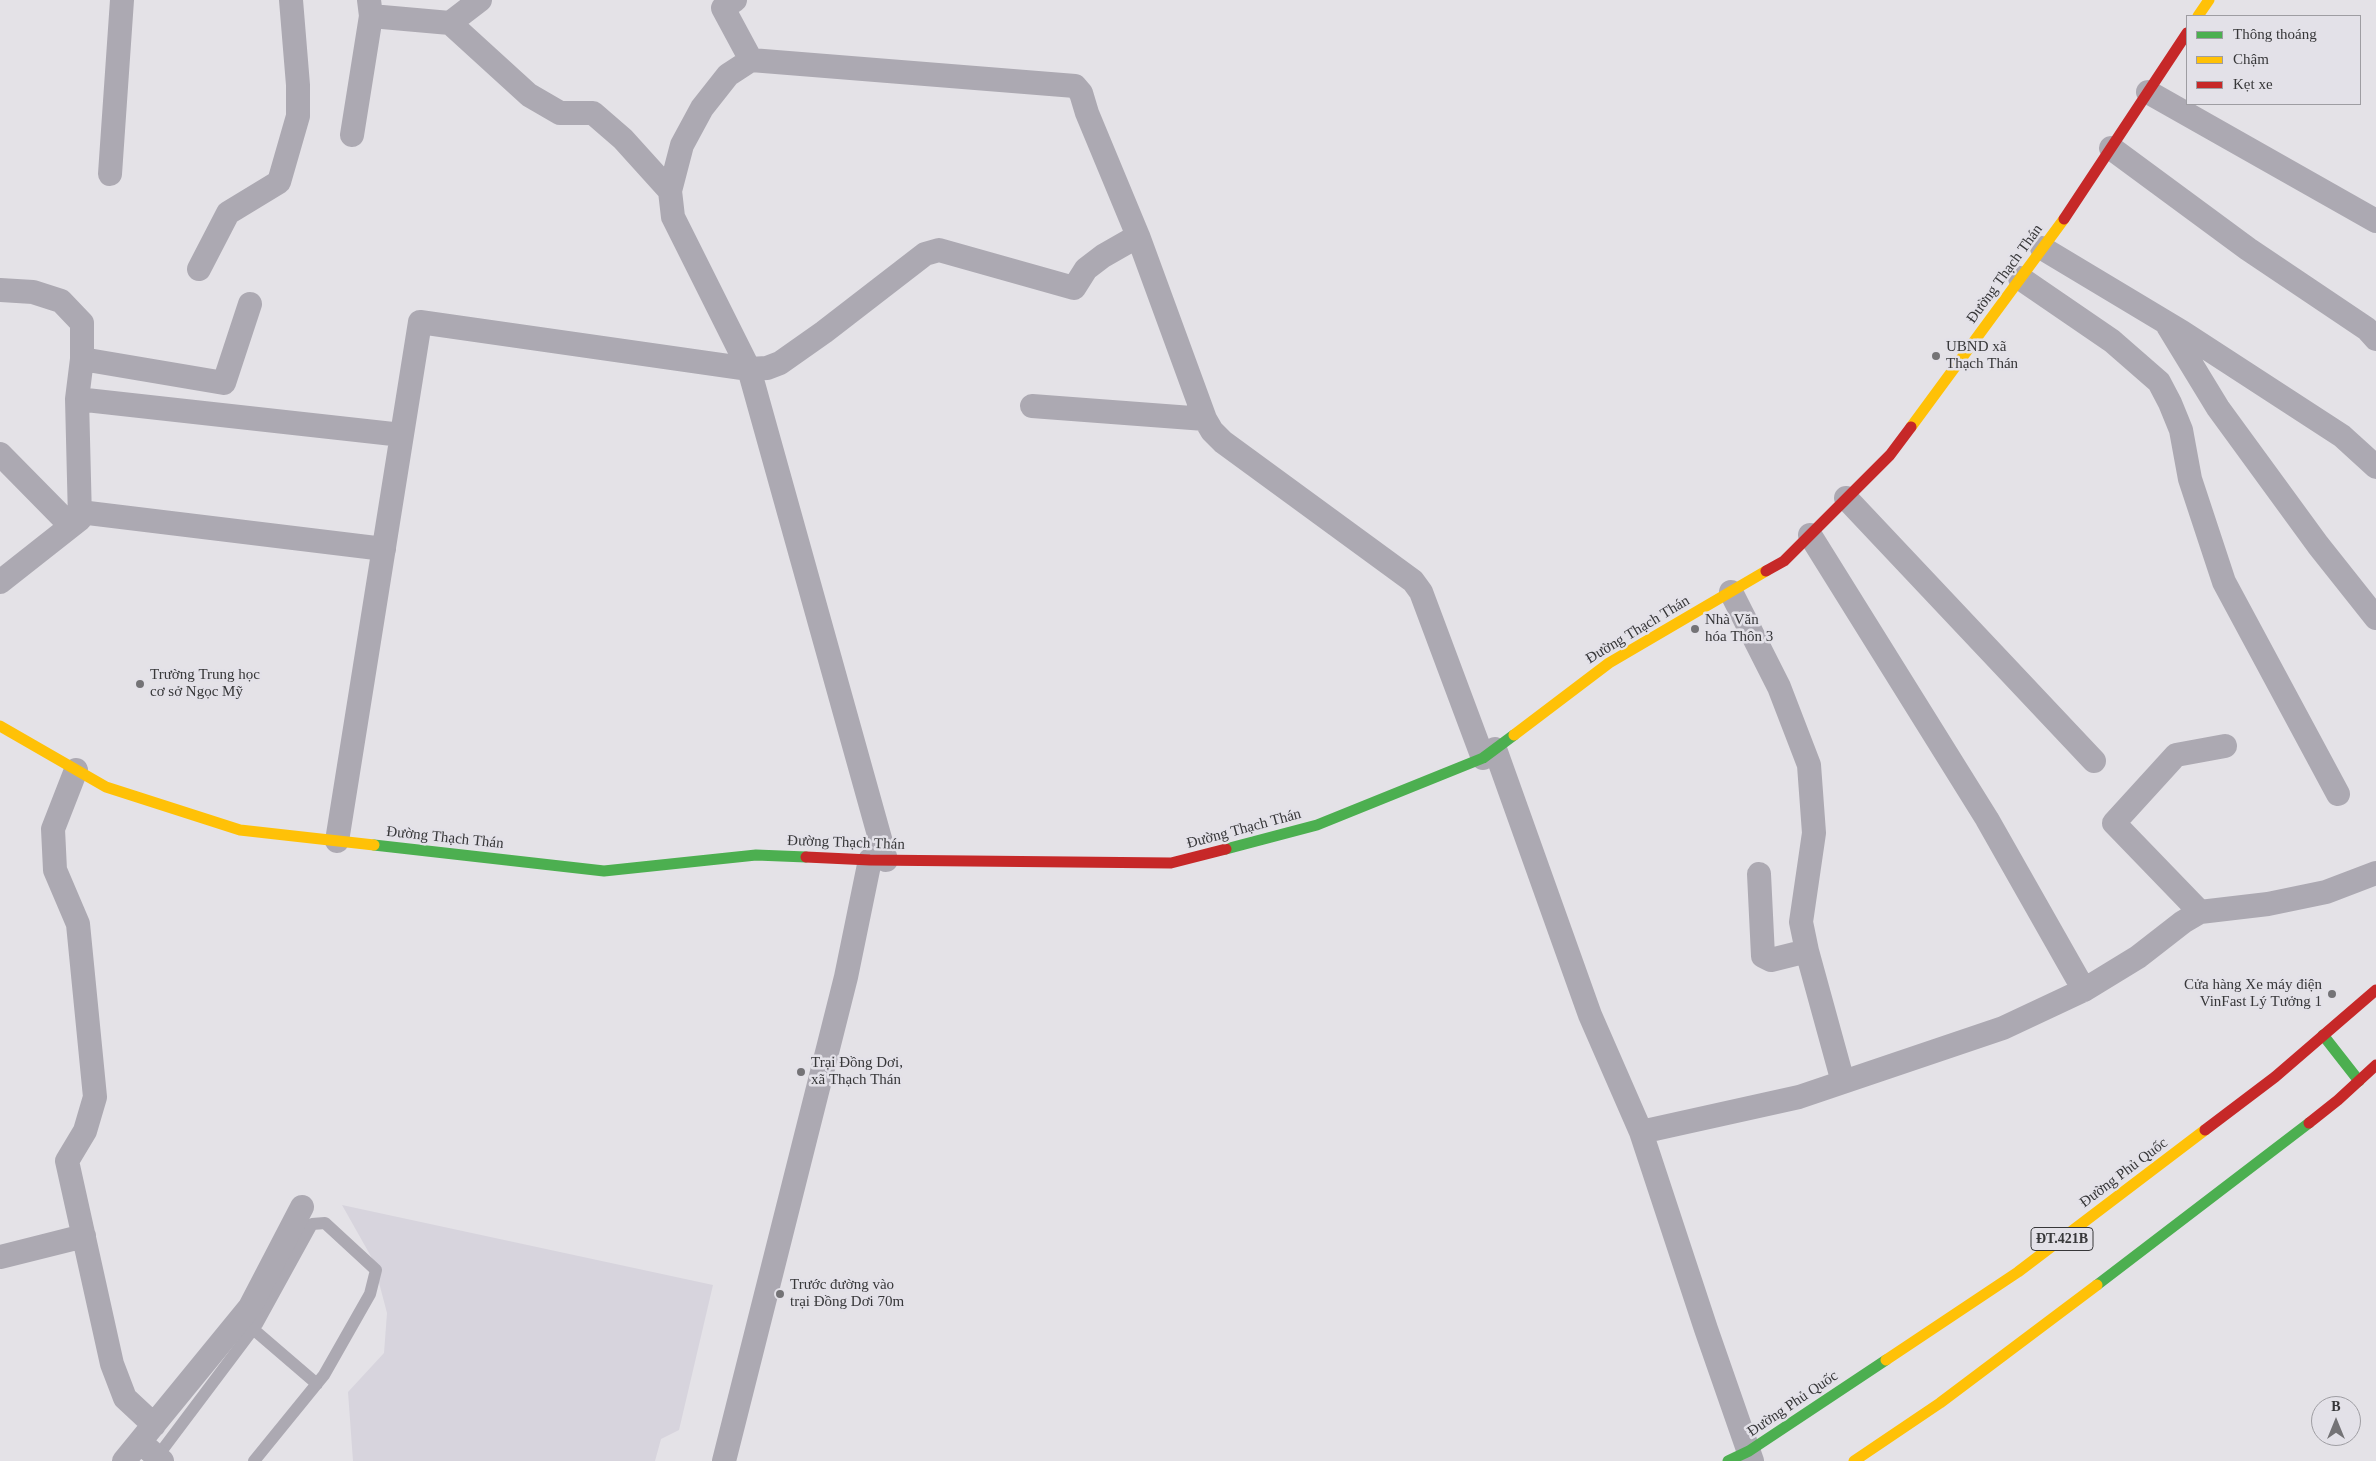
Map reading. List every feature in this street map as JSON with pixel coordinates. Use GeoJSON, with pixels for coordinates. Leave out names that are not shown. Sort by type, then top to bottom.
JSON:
{"type":"FeatureCollection","features":[{"type":"Feature","properties":{"kind":"street"},"geometry":{"type":"LineString","coordinates":[[110,174],[122,0]]}},
{"type":"Feature","properties":{"kind":"street"},"geometry":{"type":"LineString","coordinates":[[199,269],[228,213],[279,182],[298,116],[298,85],[291,0]]}},
{"type":"Feature","properties":{"kind":"street"},"geometry":{"type":"LineString","coordinates":[[450,23],[480,0]]}},
{"type":"Feature","properties":{"kind":"street"},"geometry":{"type":"LineString","coordinates":[[735,0],[722,8],[751,60]]}},
{"type":"Feature","properties":{"kind":"street"},"geometry":{"type":"LineString","coordinates":[[2199,15],[2209,0]]}},
{"type":"Feature","properties":{"kind":"street"},"geometry":{"type":"LineString","coordinates":[[352,134],[370,8],[450,23],[529,95],[560,113],[594,113],[623,139],[670,191]]}},
{"type":"Feature","properties":{"kind":"street","name":"Đường Thạch Thán"},"geometry":{"type":"LineString","coordinates":[[0,726],[106,787],[240,830],[604,871],[756,855],[878,860],[1172,863],[1317,825],[1489,754],[1609,663],[1784,561],[1890,455],[2042,248],[2112,148],[2186,35]]}},
{"type":"Feature","properties":{"kind":"street"},"geometry":{"type":"LineString","coordinates":[[724,1461],[846,977],[878,860],[749,369],[673,216],[670,191],[682,145],[702,108],[728,76],[751,60],[1075,86],[1081,93],[1086,113],[1138,236],[1205,419],[1212,431],[1223,442],[1413,581],[1421,592],[1489,754],[1590,1016],[1641,1132],[1706,1329],[1751,1456]]}},
{"type":"Feature","properties":{"kind":"street"},"geometry":{"type":"LineString","coordinates":[[2148,92],[2376,221]]}},
{"type":"Feature","properties":{"kind":"street"},"geometry":{"type":"LineString","coordinates":[[2112,148],[2248,249],[2367,329],[2376,339]]}},
{"type":"Feature","properties":{"kind":"street"},"geometry":{"type":"LineString","coordinates":[[337,841],[420,322],[749,369],[767,368],[780,363],[824,332],[925,254],[939,250],[1074,288],[1086,269],[1103,256],[1138,236]]}},
{"type":"Feature","properties":{"kind":"street"},"geometry":{"type":"LineString","coordinates":[[2042,248],[2166,322],[2342,436],[2376,467]]}},
{"type":"Feature","properties":{"kind":"street"},"geometry":{"type":"LineString","coordinates":[[2020,278],[2112,341],[2159,382],[2181,430],[2190,480],[2224,582],[2338,794]]}},
{"type":"Feature","properties":{"kind":"street"},"geometry":{"type":"LineString","coordinates":[[0,290],[33,292],[61,301],[82,323],[82,359],[77,399],[75,519],[0,582]]}},
{"type":"Feature","properties":{"kind":"street"},"geometry":{"type":"LineString","coordinates":[[82,359],[224,383],[250,304]]}},
{"type":"Feature","properties":{"kind":"street"},"geometry":{"type":"LineString","coordinates":[[2166,322],[2218,408],[2318,546],[2376,618]]}},
{"type":"Feature","properties":{"kind":"street"},"geometry":{"type":"LineString","coordinates":[[77,399],[402,435]]}},
{"type":"Feature","properties":{"kind":"street"},"geometry":{"type":"LineString","coordinates":[[1032,406],[1205,419]]}},
{"type":"Feature","properties":{"kind":"street"},"geometry":{"type":"LineString","coordinates":[[0,454],[75,519],[384,550]]}},
{"type":"Feature","properties":{"kind":"street"},"geometry":{"type":"LineString","coordinates":[[1846,498],[2094,761]]}},
{"type":"Feature","properties":{"kind":"street"},"geometry":{"type":"LineString","coordinates":[[1810,535],[1987,819],[2084,990]]}},
{"type":"Feature","properties":{"kind":"street"},"geometry":{"type":"LineString","coordinates":[[1731,592],[1779,687],[1809,765],[1814,833],[1801,922],[1807,951],[1843,1082]]}},
{"type":"Feature","properties":{"kind":"street"},"geometry":{"type":"LineString","coordinates":[[2200,912],[2114,822],[2176,755],[2225,746]]}},
{"type":"Feature","properties":{"kind":"street"},"geometry":{"type":"LineString","coordinates":[[76,770],[54,829],[55,870],[78,924],[95,1097],[85,1131],[67,1161],[112,1364],[125,1398],[153,1446]]}},
{"type":"Feature","properties":{"kind":"street"},"geometry":{"type":"LineString","coordinates":[[1641,1132],[1800,1097],[2002,1028],[2084,990],[2138,957],[2183,922],[2200,912],[2268,904],[2326,892],[2376,873]]}},
{"type":"Feature","properties":{"kind":"street"},"geometry":{"type":"LineString","coordinates":[[1759,874],[1763,956],[1771,960],[1807,951]]}},
{"type":"Feature","properties":{"kind":"street","name":"Đường Phủ Quốc"},"geometry":{"type":"LineString","coordinates":[[1728,1461],[1751,1456],[2018,1272],[2275,1077],[2376,990]]}},
{"type":"Feature","properties":{"kind":"street"},"geometry":{"type":"LineString","coordinates":[[2323,1036],[2359,1081]]}},
{"type":"Feature","properties":{"kind":"street"},"geometry":{"type":"LineString","coordinates":[[1854,1461],[1940,1403],[2086,1293],[2331,1106],[2376,1065]]}},
{"type":"Feature","properties":{"kind":"street"},"geometry":{"type":"LineString","coordinates":[[124,1461],[153,1446],[250,1307],[302,1206]]}},
{"type":"Feature","properties":{"kind":"street"},"geometry":{"type":"LineString","coordinates":[[0,1258],[84,1236]]}},
{"type":"Feature","properties":{"kind":"lane"},"geometry":{"type":"LineString","coordinates":[[153,1446],[253,1329],[312,1224],[325,1222],[376,1270],[370,1294],[317,1384],[254,1461]]}},
{"type":"Feature","properties":{"kind":"lane"},"geometry":{"type":"LineString","coordinates":[[253,1329],[317,1384]]}},
{"type":"Feature","properties":{"kind":"shaded area"},"geometry":{"type":"Polygon","coordinates":[[[342,1205],[713,1285],[679,1430],[661,1439],[655,1461],[353,1461],[348,1392],[384,1353],[387,1313],[373,1260],[342,1205]]]}},
{"type":"Feature","properties":{"kind":"traffic: fast"},"geometry":{"type":"LineString","coordinates":[[1226,849],[1317,825],[1483,758],[1514,735]]}},
{"type":"Feature","properties":{"kind":"traffic: fast"},"geometry":{"type":"LineString","coordinates":[[374,845],[604,871],[756,855],[806,857]]}},
{"type":"Feature","properties":{"kind":"traffic: fast"},"geometry":{"type":"LineString","coordinates":[[2323,1035],[2359,1081]]}},
{"type":"Feature","properties":{"kind":"traffic: fast"},"geometry":{"type":"LineString","coordinates":[[2097,1285],[2309,1123]]}},
{"type":"Feature","properties":{"kind":"traffic: fast"},"geometry":{"type":"LineString","coordinates":[[1728,1461],[1749,1451],[1886,1360]]}},
{"type":"Feature","properties":{"kind":"traffic: slow"},"geometry":{"type":"LineString","coordinates":[[2199,15],[2209,0]]}},
{"type":"Feature","properties":{"kind":"traffic: slow"},"geometry":{"type":"LineString","coordinates":[[1911,427],[2064,219]]}},
{"type":"Feature","properties":{"kind":"traffic: slow"},"geometry":{"type":"LineString","coordinates":[[1514,735],[1609,663],[1766,571]]}},
{"type":"Feature","properties":{"kind":"traffic: slow"},"geometry":{"type":"LineString","coordinates":[[0,726],[106,787],[240,830],[374,845]]}},
{"type":"Feature","properties":{"kind":"traffic: slow"},"geometry":{"type":"LineString","coordinates":[[1886,1360],[2018,1272],[2205,1130]]}},
{"type":"Feature","properties":{"kind":"traffic: slow"},"geometry":{"type":"LineString","coordinates":[[1854,1461],[1940,1403],[2097,1285]]}},
{"type":"Feature","properties":{"kind":"traffic: jam"},"geometry":{"type":"LineString","coordinates":[[2064,219],[2186,35]]}},
{"type":"Feature","properties":{"kind":"traffic: jam"},"geometry":{"type":"LineString","coordinates":[[1766,571],[1784,561],[1890,455],[1911,427]]}},
{"type":"Feature","properties":{"kind":"traffic: jam"},"geometry":{"type":"LineString","coordinates":[[806,857],[870,860],[1171,863],[1226,849]]}},
{"type":"Feature","properties":{"kind":"traffic: jam"},"geometry":{"type":"LineString","coordinates":[[2205,1130],[2275,1077],[2376,990]]}},
{"type":"Feature","properties":{"kind":"traffic: jam"},"geometry":{"type":"LineString","coordinates":[[2309,1123],[2338,1100],[2376,1065]]}},
{"type":"Feature","properties":{"kind":"place","name":"UBND xã Thạch Thán"},"geometry":{"type":"Point","coordinates":[1936,356]}},
{"type":"Feature","properties":{"kind":"place","name":"Nhà Văn hóa Thôn 3"},"geometry":{"type":"Point","coordinates":[1695,629]}},
{"type":"Feature","properties":{"kind":"place","name":"Trường Trung học cơ sở Ngọc Mỹ"},"geometry":{"type":"Point","coordinates":[140,684]}},
{"type":"Feature","properties":{"kind":"place","name":"Cửa hàng Xe máy điện VinFast Lý Tưởng 1"},"geometry":{"type":"Point","coordinates":[2332,994]}},
{"type":"Feature","properties":{"kind":"place","name":"Trại Đồng Dơi, xã Thạch Thán"},"geometry":{"type":"Point","coordinates":[801,1072]}},
{"type":"Feature","properties":{"kind":"place","name":"Trước đường vào trại Đồng Dơi 70m"},"geometry":{"type":"Point","coordinates":[780,1294]}}]}
